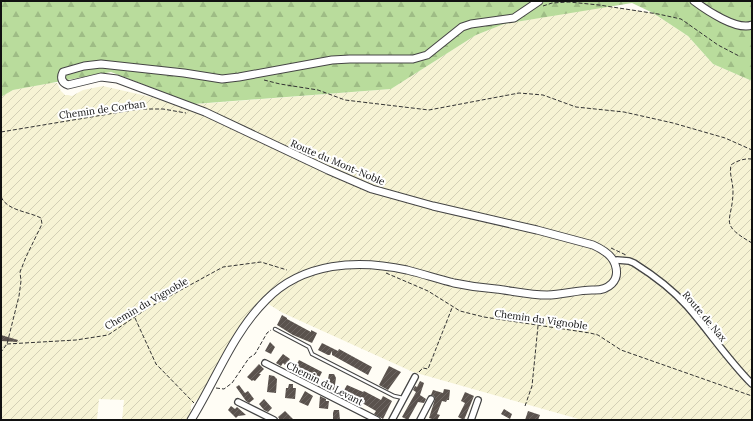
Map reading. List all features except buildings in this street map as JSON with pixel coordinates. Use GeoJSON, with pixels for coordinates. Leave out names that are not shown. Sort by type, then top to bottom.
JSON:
{"type":"FeatureCollection","features":[{"type":"Feature","properties":{"kind":"street"},"geometry":{"type":"LineString","coordinates":[[694,1],[741,27],[752,25]]}},
{"type":"Feature","properties":{"kind":"street","name":"Route du Mont-Noble"},"geometry":{"type":"LineString","coordinates":[[191,420],[242,329],[256,310],[278,289],[297,277],[323,268],[349,265],[378,266],[407,270],[470,286],[550,295],[582,290],[600,291],[607,288],[613,282],[616,274],[615,264],[610,256],[600,248],[585,242],[419,203],[372,188],[328,170],[205,112],[117,79],[101,76],[68,85],[61,79],[61,75],[66,70],[101,64],[184,73],[222,79],[350,58],[413,59],[427,55],[462,27],[471,24],[514,18],[539,4]]}},
{"type":"Feature","properties":{"kind":"street"},"geometry":{"type":"LineString","coordinates":[[617,260],[632,261]]}},
{"type":"Feature","properties":{"kind":"street","name":"Route de Nax"},"geometry":{"type":"LineString","coordinates":[[632,261],[663,284],[681,300],[752,384]]}},
{"type":"Feature","properties":{"kind":"street","name":"Chemin du Levant"},"geometry":{"type":"LineString","coordinates":[[265,362],[377,420]]}},
{"type":"Feature","properties":{"kind":"street"},"geometry":{"type":"LineString","coordinates":[[392,420],[415,377]]}},
{"type":"Feature","properties":{"kind":"street"},"geometry":{"type":"LineString","coordinates":[[420,420],[431,399]]}},
{"type":"Feature","properties":{"kind":"street"},"geometry":{"type":"LineString","coordinates":[[471,420],[478,400]]}},
{"type":"Feature","properties":{"kind":"street"},"geometry":{"type":"LineString","coordinates":[[238,402],[274,420]]}},
{"type":"Feature","properties":{"kind":"lane"},"geometry":{"type":"LineString","coordinates":[[275,330],[309,347],[312,354],[394,396],[403,398]]}},
{"type":"Feature","properties":{"kind":"path"},"geometry":{"type":"LineString","coordinates":[[539,4],[569,2],[599,5],[681,19],[718,45],[739,56]]}},
{"type":"Feature","properties":{"kind":"path"},"geometry":{"type":"LineString","coordinates":[[260,79],[318,90],[345,100],[429,110],[519,93],[528,93],[543,96],[576,107],[624,112],[673,123],[725,138],[752,150]]}},
{"type":"Feature","properties":{"kind":"path","name":"Chemin de Corban"},"geometry":{"type":"LineString","coordinates":[[1,132],[139,109],[163,109],[191,113]]}},
{"type":"Feature","properties":{"kind":"path"},"geometry":{"type":"LineString","coordinates":[[752,159],[746,159],[732,163],[731,165],[733,191],[729,220],[729,225],[732,229],[752,243]]}},
{"type":"Feature","properties":{"kind":"path"},"geometry":{"type":"LineString","coordinates":[[1,197],[4,203],[13,208],[41,218],[42,224],[20,272],[21,281],[19,296],[7,344],[1,352]]}},
{"type":"Feature","properties":{"kind":"path"},"geometry":{"type":"LineString","coordinates":[[600,248],[604,245],[607,246],[626,254],[632,261]]}},
{"type":"Feature","properties":{"kind":"path","name":"Chemin du Vignoble"},"geometry":{"type":"LineString","coordinates":[[7,344],[76,340],[108,335],[148,308],[223,267],[261,262],[287,270]]}},
{"type":"Feature","properties":{"kind":"path","name":"Chemin du Vignoble"},"geometry":{"type":"LineString","coordinates":[[378,266],[383,272],[428,291],[453,307],[475,316],[590,332],[621,350],[752,396]]}},
{"type":"Feature","properties":{"kind":"path"},"geometry":{"type":"LineString","coordinates":[[415,377],[423,368],[428,369],[453,307]]}},
{"type":"Feature","properties":{"kind":"path"},"geometry":{"type":"LineString","coordinates":[[134,317],[156,364],[199,407]]}},
{"type":"Feature","properties":{"kind":"path"},"geometry":{"type":"LineString","coordinates":[[525,406],[532,386],[538,325]]}},
{"type":"Feature","properties":{"kind":"path"},"geometry":{"type":"LineString","coordinates":[[210,387],[224,389],[232,383],[249,358],[255,354],[267,333]]}},
{"type":"Feature","properties":{"kind":"shaded area"},"geometry":{"type":"Polygon","coordinates":[[[608,6],[653,13],[688,36],[713,64],[752,81],[752,420],[678,420],[670,418],[669,420],[582,420],[413,372],[283,313],[260,299],[236,333],[201,396],[191,405],[191,412],[187,420],[122,420],[124,400],[99,399],[97,420],[1,420],[1,97],[13,90],[50,83],[57,83],[65,95],[72,96],[83,90],[103,86],[186,105],[391,89],[476,35],[504,24],[608,6]]]}},
{"type":"Feature","properties":{"kind":"green space"},"geometry":{"type":"Polygon","coordinates":[[[1,1],[752,1],[752,81],[713,64],[688,36],[653,13],[632,3],[504,24],[476,35],[391,89],[194,104],[111,72],[13,90],[1,97],[1,1]]]}}]}
